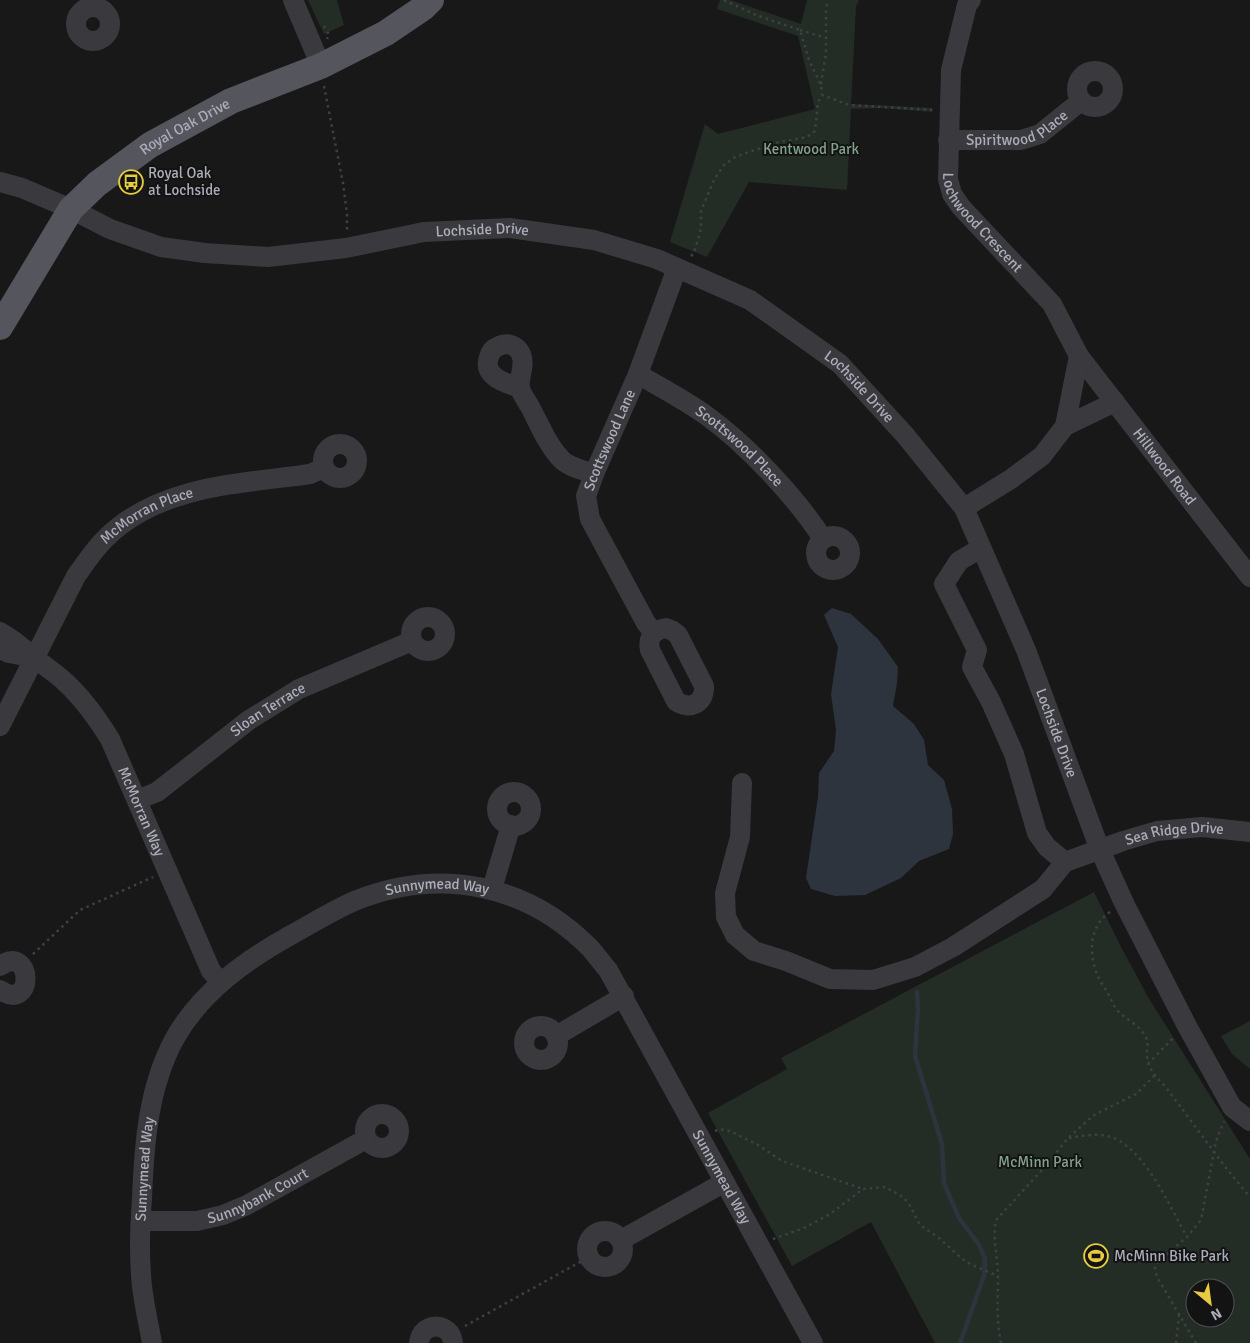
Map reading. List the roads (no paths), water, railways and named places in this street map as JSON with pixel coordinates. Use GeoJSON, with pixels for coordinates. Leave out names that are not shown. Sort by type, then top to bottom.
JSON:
{"type":"FeatureCollection","features":[{"type":"Feature","properties":{"kind":"main road","name":"Royal Oak Drive"},"geometry":{"type":"LineString","coordinates":[[0,327],[71,209],[97,184],[150,145],[231,101],[321,66],[386,33],[431,0]]}},
{"type":"Feature","properties":{"kind":"street"},"geometry":{"type":"LineString","coordinates":[[292,0],[321,66]]}},
{"type":"Feature","properties":{"kind":"street","name":"Lochwood Crescent"},"geometry":{"type":"LineString","coordinates":[[971,0],[967,5],[951,70],[948,179],[952,194],[961,207],[1052,304],[1079,356]]}},
{"type":"Feature","properties":{"kind":"street","name":"Spiritwood Place"},"geometry":{"type":"LineString","coordinates":[[948,140],[1021,140],[1040,134],[1081,101]]}},
{"type":"Feature","properties":{"kind":"street","name":"Lochside Drive"},"geometry":{"type":"LineString","coordinates":[[0,182],[22,188],[71,209],[110,229],[161,246],[204,253],[268,257],[346,248],[424,232],[510,228],[594,240],[657,259],[750,300],[840,364],[905,435],[964,508],[1026,650],[1100,850],[1124,903],[1187,1026],[1232,1107],[1250,1121]]}},
{"type":"Feature","properties":{"kind":"street","name":"Scottswood Lane"},"geometry":{"type":"LineString","coordinates":[[654,633],[646,623],[590,519],[586,496],[638,374],[677,268]]}},
{"type":"Feature","properties":{"kind":"street"},"geometry":{"type":"LineString","coordinates":[[964,508],[1011,479],[1042,456],[1065,426],[1079,356]]}},
{"type":"Feature","properties":{"kind":"street","name":"Hillwood Road"},"geometry":{"type":"LineString","coordinates":[[1079,356],[1250,577]]}},
{"type":"Feature","properties":{"kind":"street","name":"Scottswood Place"},"geometry":{"type":"LineString","coordinates":[[638,374],[707,416],[737,440],[789,494],[811,520],[823,539]]}},
{"type":"Feature","properties":{"kind":"street"},"geometry":{"type":"LineString","coordinates":[[520,388],[550,445],[564,462],[594,474]]}},
{"type":"Feature","properties":{"kind":"street"},"geometry":{"type":"LineString","coordinates":[[1065,426],[1114,402]]}},
{"type":"Feature","properties":{"kind":"street","name":"McMorran Place"},"geometry":{"type":"LineString","coordinates":[[0,726],[64,598],[91,554],[108,536],[135,516],[181,495],[205,489],[310,474],[324,468]]}},
{"type":"Feature","properties":{"kind":"street"},"geometry":{"type":"LineString","coordinates":[[742,783],[740,837],[725,893],[726,917],[735,935],[754,951],[830,978],[873,980],[915,967],[953,947],[1043,889],[1065,862],[1047,847],[1037,833],[1014,754],[991,702],[972,666],[976,650],[944,584],[959,561],[981,548]]}},
{"type":"Feature","properties":{"kind":"street","name":"McMorran Way"},"geometry":{"type":"LineString","coordinates":[[0,632],[16,640],[35,658],[64,680],[98,719],[110,739],[211,971],[221,982]]}},
{"type":"Feature","properties":{"kind":"street","name":"Sloan Terrace"},"geometry":{"type":"LineString","coordinates":[[137,800],[157,792],[249,720],[279,700],[325,677],[412,640]]}},
{"type":"Feature","properties":{"kind":"street","name":"McMorran Way"},"geometry":{"type":"LineString","coordinates":[[0,649],[8,653],[35,658]]}},
{"type":"Feature","properties":{"kind":"street"},"geometry":{"type":"LineString","coordinates":[[492,889],[511,825]]}},
{"type":"Feature","properties":{"kind":"street","name":"Sea Ridge Drive"},"geometry":{"type":"LineString","coordinates":[[1065,862],[1157,830],[1202,827],[1250,832]]}},
{"type":"Feature","properties":{"kind":"street","name":"Sunnymead Way"},"geometry":{"type":"LineString","coordinates":[[152,1343],[141,1274],[140,1221],[143,1170],[149,1116],[160,1073],[176,1038],[198,1007],[221,982],[269,948],[356,900],[389,889],[423,884],[456,884],[492,889],[526,902],[569,930],[590,948],[608,970],[624,996],[812,1343]]}},
{"type":"Feature","properties":{"kind":"street"},"geometry":{"type":"LineString","coordinates":[[0,966],[7,962],[12,962],[22,966],[27,976],[25,986],[21,991],[11,994],[0,990]]}},
{"type":"Feature","properties":{"kind":"street"},"geometry":{"type":"LineString","coordinates":[[556,1036],[624,996]]}},
{"type":"Feature","properties":{"kind":"street","name":"Sunnybank Court"},"geometry":{"type":"LineString","coordinates":[[140,1221],[197,1221],[223,1215],[247,1205],[366,1139]]}},
{"type":"Feature","properties":{"kind":"street"},"geometry":{"type":"LineString","coordinates":[[590,1257],[593,1262],[603,1267],[614,1265],[622,1256],[621,1240],[725,1182]]}},
{"type":"Feature","properties":{"kind":"street"},"geometry":{"type":"LineString","coordinates":[[419,1343],[423,1331],[432,1326],[443,1327],[452,1339]]}},
{"type":"Feature","properties":{"kind":"waterway"},"geometry":{"type":"LineString","coordinates":[[917,992],[915,1056],[942,1144],[944,1183],[959,1218],[979,1245],[985,1259],[984,1276],[960,1343]]}},
{"type":"Feature","properties":{"kind":"place","name":"Royal Oak at Lochside"},"geometry":{"type":"Point","coordinates":[131,182]}},
{"type":"Feature","properties":{"kind":"place","name":"McMinn Bike Park"},"geometry":{"type":"Point","coordinates":[1096,1256]}},
{"type":"Feature","properties":{"kind":"park label","name":"Kentwood Park"},"geometry":{"type":"Point","coordinates":[811,149]}},
{"type":"Feature","properties":{"kind":"park label","name":"McMinn Park"},"geometry":{"type":"Point","coordinates":[1040,1162]}}]}
